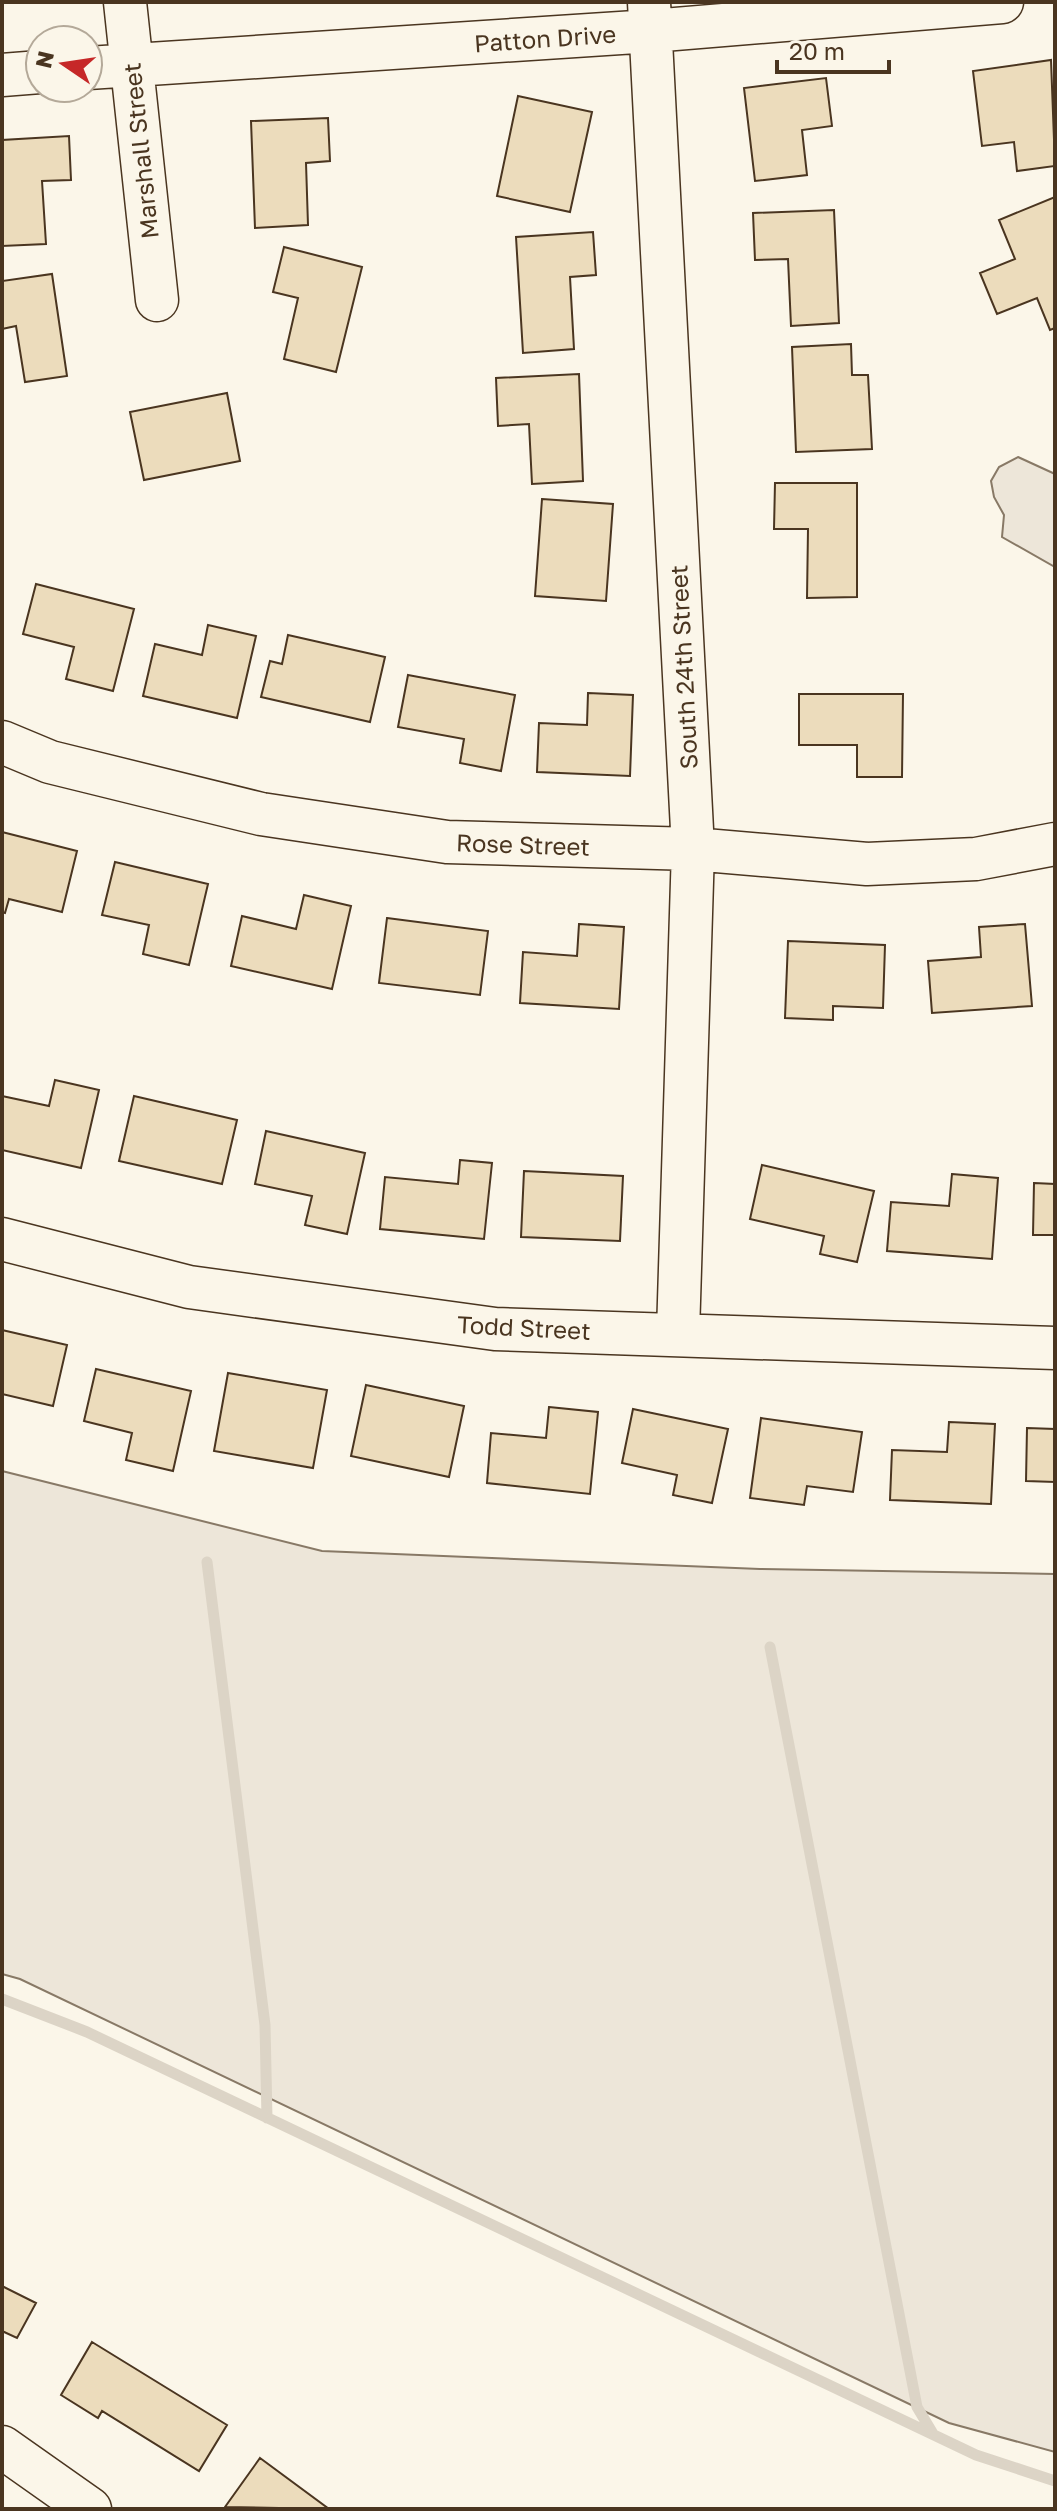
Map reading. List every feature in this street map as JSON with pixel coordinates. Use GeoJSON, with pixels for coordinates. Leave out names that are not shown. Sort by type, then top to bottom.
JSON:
{"type":"FeatureCollection","features":[{"type":"Feature","properties":{"kind":"street","name":"Marshall Street"},"geometry":{"type":"LineString","coordinates":[[125,2],[157,300]]}},
{"type":"Feature","properties":{"kind":"street","name":"Patton Drive"},"geometry":{"type":"LineString","coordinates":[[104,67],[650,16],[1002,2]]}},
{"type":"Feature","properties":{"kind":"street","name":"South 24th Street"},"geometry":{"type":"LineString","coordinates":[[650,16],[693,849],[678,1333]]}},
{"type":"Feature","properties":{"kind":"street"},"geometry":{"type":"LineString","coordinates":[[2,75],[24,73]]}},
{"type":"Feature","properties":{"kind":"street","name":"Rose Street"},"geometry":{"type":"LineString","coordinates":[[2,742],[50,762],[276,816],[447,842],[693,849],[867,864],[976,859],[1055,844]]}},
{"type":"Feature","properties":{"kind":"street","name":"Todd Street"},"geometry":{"type":"LineString","coordinates":[[2,1239],[204,1289],[495,1329],[1055,1348]]}},
{"type":"Feature","properties":{"kind":"street"},"geometry":{"type":"LineString","coordinates":[[2,2447],[90,2509]]}},
{"type":"Feature","properties":{"kind":"shaded area"},"geometry":{"type":"Polygon","coordinates":[[[1018,457],[1055,474],[1055,567],[1002,537],[1004,515],[994,497],[991,481],[999,467],[1018,457]]]}},
{"type":"Feature","properties":{"kind":"shaded area"},"geometry":{"type":"Polygon","coordinates":[[[2,1471],[322,1551],[760,1569],[1055,1574],[1055,2452],[949,2423],[20,1979],[2,1974],[2,1471]]]}},
{"type":"Feature","properties":{"kind":"building"},"geometry":{"type":"Polygon","coordinates":[[[1051,60],[1055,166],[1017,171],[1014,142],[982,146],[973,71],[1051,60]]]}},
{"type":"Feature","properties":{"kind":"building"},"geometry":{"type":"Polygon","coordinates":[[[826,78],[832,126],[802,130],[807,175],[755,181],[744,88],[826,78]]]}},
{"type":"Feature","properties":{"kind":"building"},"geometry":{"type":"Polygon","coordinates":[[[518,96],[592,112],[570,212],[497,196],[518,96]]]}},
{"type":"Feature","properties":{"kind":"building"},"geometry":{"type":"Polygon","coordinates":[[[328,118],[330,161],[306,163],[308,225],[255,228],[251,121],[328,118]]]}},
{"type":"Feature","properties":{"kind":"building"},"geometry":{"type":"Polygon","coordinates":[[[69,136],[71,180],[42,181],[46,244],[2,246],[2,140],[69,136]]]}},
{"type":"Feature","properties":{"kind":"building"},"geometry":{"type":"Polygon","coordinates":[[[1055,197],[1055,328],[1050,330],[1037,298],[997,314],[980,273],[1015,259],[999,220],[1055,197]]]}},
{"type":"Feature","properties":{"kind":"building"},"geometry":{"type":"Polygon","coordinates":[[[834,210],[839,323],[791,326],[788,259],[755,260],[753,213],[834,210]]]}},
{"type":"Feature","properties":{"kind":"building"},"geometry":{"type":"Polygon","coordinates":[[[593,232],[596,275],[570,277],[574,349],[523,353],[516,237],[593,232]]]}},
{"type":"Feature","properties":{"kind":"building"},"geometry":{"type":"Polygon","coordinates":[[[284,247],[362,267],[336,372],[284,359],[298,298],[273,292],[284,247]]]}},
{"type":"Feature","properties":{"kind":"building"},"geometry":{"type":"Polygon","coordinates":[[[52,274],[67,376],[25,382],[16,326],[2,329],[2,281],[52,274]]]}},
{"type":"Feature","properties":{"kind":"building"},"geometry":{"type":"Polygon","coordinates":[[[851,344],[852,375],[868,375],[872,449],[796,452],[792,347],[851,344]]]}},
{"type":"Feature","properties":{"kind":"building"},"geometry":{"type":"Polygon","coordinates":[[[579,374],[583,481],[532,484],[529,424],[498,426],[496,378],[579,374]]]}},
{"type":"Feature","properties":{"kind":"building"},"geometry":{"type":"Polygon","coordinates":[[[227,393],[240,461],[144,480],[130,412],[227,393]]]}},
{"type":"Feature","properties":{"kind":"building"},"geometry":{"type":"Polygon","coordinates":[[[775,483],[857,483],[857,597],[807,598],[808,529],[774,529],[775,483]]]}},
{"type":"Feature","properties":{"kind":"building"},"geometry":{"type":"Polygon","coordinates":[[[542,499],[613,504],[606,601],[535,596],[542,499]]]}},
{"type":"Feature","properties":{"kind":"building"},"geometry":{"type":"Polygon","coordinates":[[[36,584],[134,609],[113,691],[66,679],[74,647],[23,634],[36,584]]]}},
{"type":"Feature","properties":{"kind":"building"},"geometry":{"type":"Polygon","coordinates":[[[208,625],[256,636],[237,718],[143,696],[155,644],[202,655],[208,625]]]}},
{"type":"Feature","properties":{"kind":"building"},"geometry":{"type":"Polygon","coordinates":[[[288,635],[385,657],[370,722],[261,697],[270,661],[282,664],[288,635]]]}},
{"type":"Feature","properties":{"kind":"building"},"geometry":{"type":"Polygon","coordinates":[[[408,675],[515,695],[501,771],[460,763],[464,739],[398,727],[408,675]]]}},
{"type":"Feature","properties":{"kind":"building"},"geometry":{"type":"Polygon","coordinates":[[[588,693],[633,695],[630,776],[537,772],[539,723],[587,725],[588,693]]]}},
{"type":"Feature","properties":{"kind":"building"},"geometry":{"type":"Polygon","coordinates":[[[799,694],[903,694],[902,777],[857,777],[857,745],[799,745],[799,694]]]}},
{"type":"Feature","properties":{"kind":"building"},"geometry":{"type":"Polygon","coordinates":[[[2,832],[77,851],[62,912],[9,899],[5,913],[2,912],[2,832]]]}},
{"type":"Feature","properties":{"kind":"building"},"geometry":{"type":"Polygon","coordinates":[[[115,862],[208,884],[189,965],[143,954],[149,925],[102,915],[115,862]]]}},
{"type":"Feature","properties":{"kind":"building"},"geometry":{"type":"Polygon","coordinates":[[[304,895],[351,906],[332,989],[231,966],[242,916],[296,929],[304,895]]]}},
{"type":"Feature","properties":{"kind":"building"},"geometry":{"type":"Polygon","coordinates":[[[387,918],[488,931],[480,995],[379,983],[387,918]]]}},
{"type":"Feature","properties":{"kind":"building"},"geometry":{"type":"Polygon","coordinates":[[[579,924],[624,927],[619,1009],[520,1003],[523,952],[577,956],[579,924]]]}},
{"type":"Feature","properties":{"kind":"building"},"geometry":{"type":"Polygon","coordinates":[[[1025,924],[1032,1006],[932,1013],[928,961],[981,957],[979,927],[1025,924]]]}},
{"type":"Feature","properties":{"kind":"building"},"geometry":{"type":"Polygon","coordinates":[[[788,941],[885,945],[883,1008],[833,1006],[833,1020],[785,1018],[788,941]]]}},
{"type":"Feature","properties":{"kind":"building"},"geometry":{"type":"Polygon","coordinates":[[[55,1080],[99,1090],[81,1168],[2,1150],[2,1096],[49,1106],[55,1080]]]}},
{"type":"Feature","properties":{"kind":"building"},"geometry":{"type":"Polygon","coordinates":[[[134,1096],[237,1120],[222,1184],[119,1161],[134,1096]]]}},
{"type":"Feature","properties":{"kind":"building"},"geometry":{"type":"Polygon","coordinates":[[[266,1131],[365,1153],[347,1234],[305,1225],[312,1196],[255,1184],[266,1131]]]}},
{"type":"Feature","properties":{"kind":"building"},"geometry":{"type":"Polygon","coordinates":[[[460,1160],[492,1163],[484,1239],[380,1229],[385,1177],[458,1184],[460,1160]]]}},
{"type":"Feature","properties":{"kind":"building"},"geometry":{"type":"Polygon","coordinates":[[[762,1165],[874,1191],[857,1262],[820,1254],[824,1236],[750,1219],[762,1165]]]}},
{"type":"Feature","properties":{"kind":"building"},"geometry":{"type":"Polygon","coordinates":[[[524,1171],[623,1176],[620,1241],[521,1237],[524,1171]]]}},
{"type":"Feature","properties":{"kind":"building"},"geometry":{"type":"Polygon","coordinates":[[[952,1174],[998,1178],[992,1259],[887,1251],[891,1202],[949,1206],[952,1174]]]}},
{"type":"Feature","properties":{"kind":"building"},"geometry":{"type":"Polygon","coordinates":[[[1034,1183],[1055,1184],[1055,1235],[1033,1235],[1034,1183]]]}},
{"type":"Feature","properties":{"kind":"building"},"geometry":{"type":"Polygon","coordinates":[[[2,1330],[67,1345],[53,1406],[2,1394],[2,1330]]]}},
{"type":"Feature","properties":{"kind":"building"},"geometry":{"type":"Polygon","coordinates":[[[96,1369],[191,1391],[173,1471],[126,1460],[132,1433],[84,1421],[96,1369]]]}},
{"type":"Feature","properties":{"kind":"building"},"geometry":{"type":"Polygon","coordinates":[[[228,1373],[327,1390],[313,1468],[214,1451],[228,1373]]]}},
{"type":"Feature","properties":{"kind":"building"},"geometry":{"type":"Polygon","coordinates":[[[366,1385],[464,1406],[449,1477],[351,1456],[366,1385]]]}},
{"type":"Feature","properties":{"kind":"building"},"geometry":{"type":"Polygon","coordinates":[[[549,1407],[598,1412],[590,1494],[487,1483],[491,1433],[546,1438],[549,1407]]]}},
{"type":"Feature","properties":{"kind":"building"},"geometry":{"type":"Polygon","coordinates":[[[633,1409],[728,1429],[712,1503],[673,1495],[677,1475],[622,1463],[633,1409]]]}},
{"type":"Feature","properties":{"kind":"building"},"geometry":{"type":"Polygon","coordinates":[[[761,1418],[862,1432],[853,1492],[807,1486],[804,1505],[750,1498],[761,1418]]]}},
{"type":"Feature","properties":{"kind":"building"},"geometry":{"type":"Polygon","coordinates":[[[949,1422],[995,1424],[991,1504],[890,1500],[892,1450],[947,1452],[949,1422]]]}},
{"type":"Feature","properties":{"kind":"building"},"geometry":{"type":"Polygon","coordinates":[[[1027,1428],[1055,1429],[1055,1482],[1026,1481],[1027,1428]]]}},
{"type":"Feature","properties":{"kind":"building"},"geometry":{"type":"Polygon","coordinates":[[[2,2286],[36,2303],[17,2338],[2,2331],[2,2286]]]}},
{"type":"Feature","properties":{"kind":"building"},"geometry":{"type":"Polygon","coordinates":[[[92,2342],[227,2425],[199,2471],[102,2411],[98,2418],[61,2395],[92,2342]]]}},
{"type":"Feature","properties":{"kind":"building"},"geometry":{"type":"Polygon","coordinates":[[[260,2458],[329,2509],[225,2507],[260,2458]]]}},
{"type":"Feature","properties":{"kind":"waterway"},"geometry":{"type":"LineString","coordinates":[[207,1562],[265,2025],[267,2118]]}},
{"type":"Feature","properties":{"kind":"waterway"},"geometry":{"type":"LineString","coordinates":[[770,1647],[917,2407],[932,2432]]}},
{"type":"Feature","properties":{"kind":"waterway"},"geometry":{"type":"LineString","coordinates":[[2,1999],[87,2032],[976,2455],[1055,2481]]}}]}
